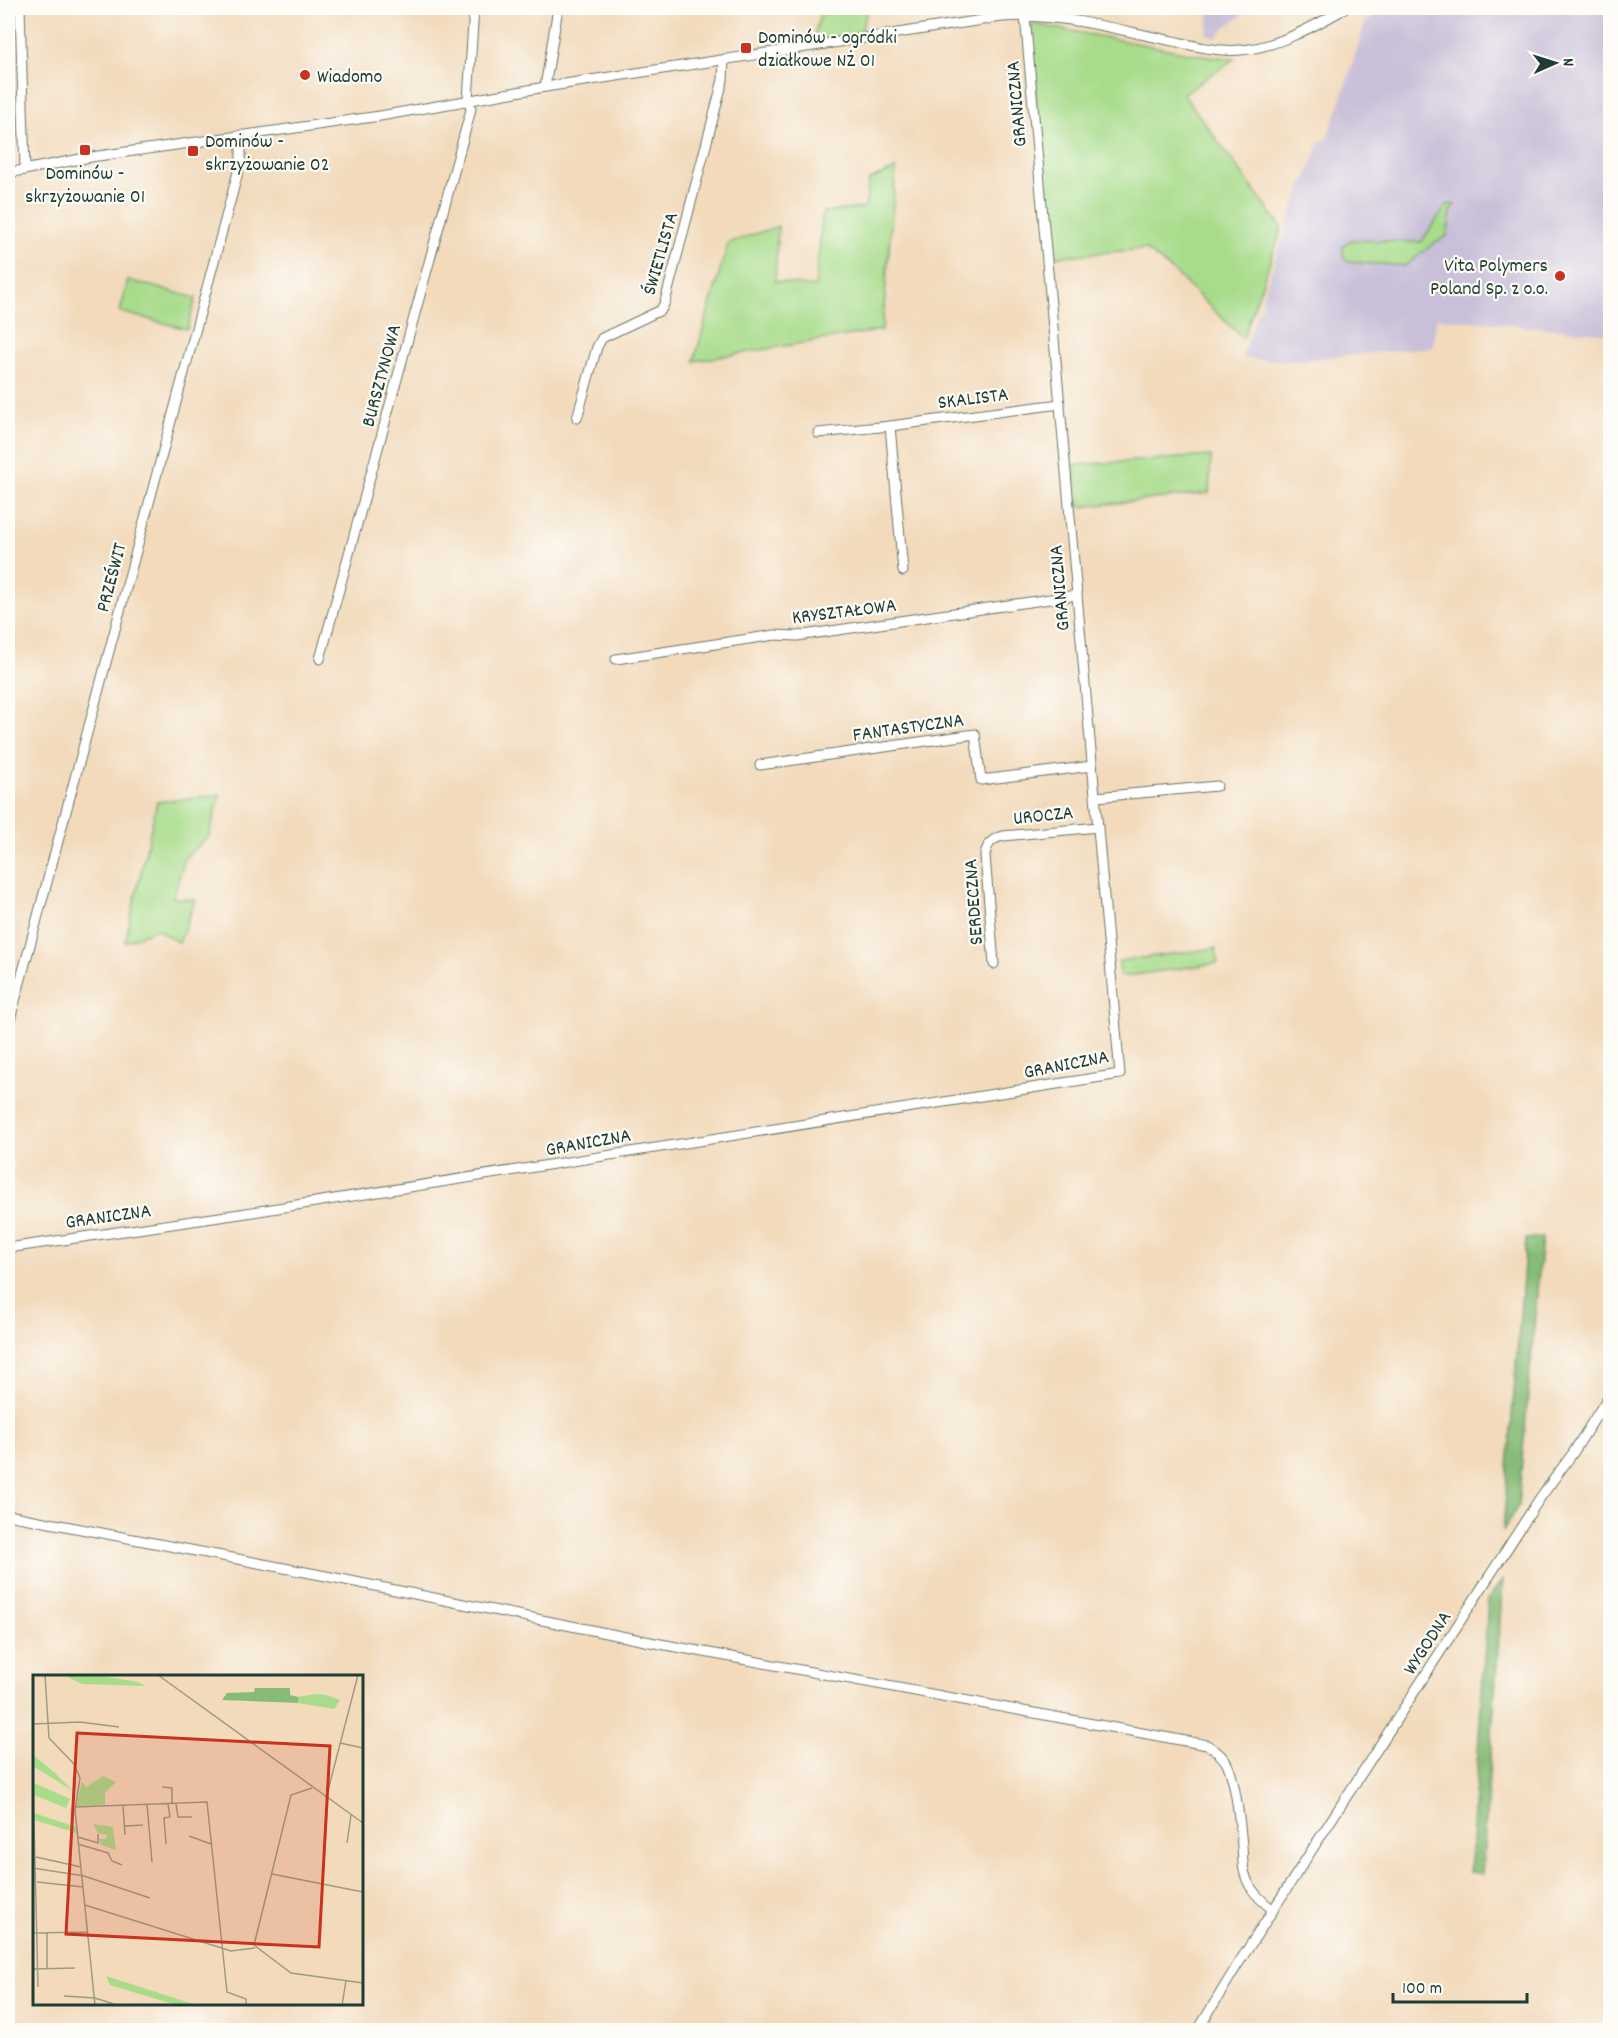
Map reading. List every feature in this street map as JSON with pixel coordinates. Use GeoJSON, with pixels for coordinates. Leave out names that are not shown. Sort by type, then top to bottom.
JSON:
{"type":"FeatureCollection","features":[{"type":"Feature","properties":{"kind":"street"},"geometry":{"type":"LineString","coordinates":[[20,8],[26,170]]}},
{"type":"Feature","properties":{"kind":"street","name":"BURSZTYNOWA"},"geometry":{"type":"LineString","coordinates":[[320,659],[469,117],[474,8]]}},
{"type":"Feature","properties":{"kind":"street"},"geometry":{"type":"LineString","coordinates":[[545,87],[558,8]]}},
{"type":"Feature","properties":{"kind":"street"},"geometry":{"type":"LineString","coordinates":[[8,173],[91,157],[380,116],[545,87],[981,20],[1025,16],[1073,21],[1200,47],[1237,50],[1286,38],[1346,8]]}},
{"type":"Feature","properties":{"kind":"street","name":"GRANICZNA"},"geometry":{"type":"LineString","coordinates":[[8,1248],[531,1169],[1120,1074],[1025,16]]}},
{"type":"Feature","properties":{"kind":"street","name":"ŚWIETLISTA"},"geometry":{"type":"LineString","coordinates":[[577,418],[597,347],[602,338],[661,310],[665,302],[723,80],[724,60]]}},
{"type":"Feature","properties":{"kind":"street","name":"PRZEŚWIT"},"geometry":{"type":"LineString","coordinates":[[8,1027],[241,160],[241,135]]}},
{"type":"Feature","properties":{"kind":"street","name":"SKALISTA"},"geometry":{"type":"LineString","coordinates":[[818,433],[1060,404]]}},
{"type":"Feature","properties":{"kind":"street"},"geometry":{"type":"LineString","coordinates":[[890,426],[903,571]]}},
{"type":"Feature","properties":{"kind":"street","name":"KRYSZTAŁOWA"},"geometry":{"type":"LineString","coordinates":[[615,659],[775,635],[797,636],[1077,595]]}},
{"type":"Feature","properties":{"kind":"street","name":"FANTASTYCZNA"},"geometry":{"type":"LineString","coordinates":[[760,765],[975,734],[981,780],[1092,766]]}},
{"type":"Feature","properties":{"kind":"street"},"geometry":{"type":"LineString","coordinates":[[1096,797],[1217,786]]}},
{"type":"Feature","properties":{"kind":"street","name":"UROCZA"},"geometry":{"type":"LineString","coordinates":[[993,839],[1003,836],[1098,827]]}},
{"type":"Feature","properties":{"kind":"street","name":"SERDECZNA"},"geometry":{"type":"LineString","coordinates":[[993,839],[987,846],[985,856],[994,964]]}},
{"type":"Feature","properties":{"kind":"street","name":"WYGODNA"},"geometry":{"type":"LineString","coordinates":[[1199,2030],[1238,1964],[1540,1498],[1573,1453],[1611,1394]]}},
{"type":"Feature","properties":{"kind":"street"},"geometry":{"type":"LineString","coordinates":[[8,1515],[655,1643],[1207,1745],[1219,1754],[1229,1768],[1245,1874],[1258,1898],[1273,1910]]}},
{"type":"Feature","properties":{"kind":"shaded area"},"geometry":{"type":"Polygon","coordinates":[[[1213,8],[1253,8],[1224,28],[1216,38],[1207,34],[1208,17],[1213,8]]]}},
{"type":"Feature","properties":{"kind":"shaded area","name":"Vita Polymers Poland Sp. z o.o."},"geometry":{"type":"Polygon","coordinates":[[[1374,8],[1610,8],[1610,334],[1436,318],[1433,347],[1289,361],[1246,359],[1243,356],[1257,312],[1260,311],[1263,303],[1262,298],[1287,225],[1321,140],[1326,141],[1366,20],[1371,20],[1374,8]]]}},
{"type":"Feature","properties":{"kind":"green space"},"geometry":{"type":"Polygon","coordinates":[[[822,8],[868,8],[860,34],[813,40],[822,8]]]}},
{"type":"Feature","properties":{"kind":"green space"},"geometry":{"type":"Polygon","coordinates":[[[1033,24],[1200,55],[1234,59],[1183,94],[1282,228],[1243,338],[1175,273],[1145,249],[1052,257],[1030,32],[1033,24]]]}},
{"type":"Feature","properties":{"kind":"green space"},"geometry":{"type":"Polygon","coordinates":[[[896,169],[882,330],[694,361],[728,243],[778,226],[775,281],[815,287],[823,212],[865,208],[869,180],[896,169]]]}},
{"type":"Feature","properties":{"kind":"green space"},"geometry":{"type":"Polygon","coordinates":[[[1450,204],[1455,205],[1451,212],[1447,236],[1405,266],[1348,262],[1343,257],[1343,246],[1351,240],[1421,242],[1450,204]]]}},
{"type":"Feature","properties":{"kind":"green space"},"geometry":{"type":"Polygon","coordinates":[[[128,280],[196,298],[187,329],[120,312],[128,280]]]}},
{"type":"Feature","properties":{"kind":"green space"},"geometry":{"type":"Polygon","coordinates":[[[1211,456],[1209,493],[1080,507],[1074,465],[1211,456]]]}},
{"type":"Feature","properties":{"kind":"green space"},"geometry":{"type":"Polygon","coordinates":[[[220,795],[209,836],[185,858],[173,898],[195,900],[179,943],[156,929],[125,942],[157,802],[220,795]]]}},
{"type":"Feature","properties":{"kind":"green space"},"geometry":{"type":"Polygon","coordinates":[[[1216,948],[1218,963],[1120,977],[1119,961],[1216,948]]]}},
{"type":"Feature","properties":{"kind":"green space"},"geometry":{"type":"Polygon","coordinates":[[[1542,1237],[1518,1506],[1503,1531],[1526,1239],[1542,1237]]]}},
{"type":"Feature","properties":{"kind":"green space"},"geometry":{"type":"Polygon","coordinates":[[[1503,1579],[1482,1874],[1470,1873],[1488,1599],[1503,1579]]]}},
{"type":"Feature","properties":{"kind":"place","name":"Dominów - ogródki działkowe NŻ 01"},"geometry":{"type":"Point","coordinates":[746,48]}},
{"type":"Feature","properties":{"kind":"place","name":"Wiadomo"},"geometry":{"type":"Point","coordinates":[305,75]}},
{"type":"Feature","properties":{"kind":"place","name":"Dominów - skrzyżowanie 01"},"geometry":{"type":"Point","coordinates":[85,150]}},
{"type":"Feature","properties":{"kind":"place","name":"Dominów - skrzyżowanie 02"},"geometry":{"type":"Point","coordinates":[193,151]}},
{"type":"Feature","properties":{"kind":"place","name":"Vita Polymers Poland Sp. z o.o."},"geometry":{"type":"Point","coordinates":[1560,276]}}]}
